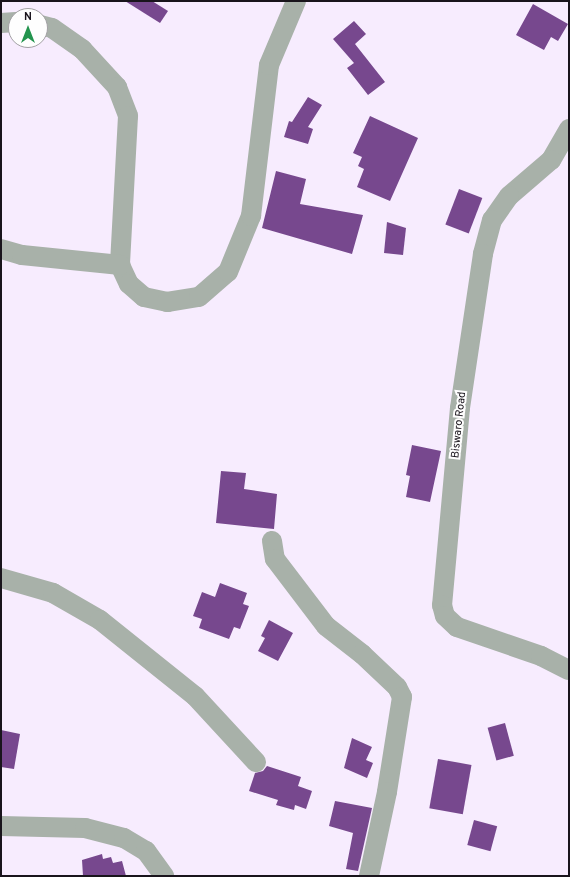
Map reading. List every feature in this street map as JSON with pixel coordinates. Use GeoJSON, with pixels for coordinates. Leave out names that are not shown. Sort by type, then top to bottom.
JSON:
{"type":"FeatureCollection","features":[{"type":"Feature","properties":{"kind":"street"},"geometry":{"type":"LineString","coordinates":[[48,27],[52,28],[82,49],[117,87],[128,116],[120,265],[129,284],[144,297],[167,302],[199,297],[228,272],[251,216],[269,65],[296,1]]}},
{"type":"Feature","properties":{"kind":"street","name":"Biswaro Road"},"geometry":{"type":"LineString","coordinates":[[568,665],[457,627],[445,616],[442,605],[460,408],[483,254],[492,220],[509,196],[550,160],[569,129]]}},
{"type":"Feature","properties":{"kind":"street"},"geometry":{"type":"LineString","coordinates":[[1,249],[22,255],[120,265]]}},
{"type":"Feature","properties":{"kind":"street"},"geometry":{"type":"LineString","coordinates":[[272,541],[275,559],[326,626],[362,654],[397,687],[402,697],[387,792],[368,876]]}},
{"type":"Feature","properties":{"kind":"street"},"geometry":{"type":"LineString","coordinates":[[1,578],[53,593],[100,620],[195,696],[256,762]]}},
{"type":"Feature","properties":{"kind":"street"},"geometry":{"type":"LineString","coordinates":[[1,826],[85,828],[124,838],[146,851],[164,876]]}},
{"type":"Feature","properties":{"kind":"building"},"geometry":{"type":"Polygon","coordinates":[[[125,1],[152,1],[168,11],[160,23],[125,1]]]}},
{"type":"Feature","properties":{"kind":"building"},"geometry":{"type":"Polygon","coordinates":[[[533,4],[568,24],[558,41],[551,37],[544,50],[516,35],[533,4]]]}},
{"type":"Feature","properties":{"kind":"building"},"geometry":{"type":"Polygon","coordinates":[[[354,21],[366,34],[355,44],[385,82],[368,95],[347,68],[354,63],[333,39],[354,21]]]}},
{"type":"Feature","properties":{"kind":"building"},"geometry":{"type":"Polygon","coordinates":[[[308,97],[322,105],[308,127],[313,129],[308,144],[284,137],[289,121],[292,122],[308,97]]]}},
{"type":"Feature","properties":{"kind":"building"},"geometry":{"type":"Polygon","coordinates":[[[370,116],[418,138],[390,201],[357,187],[364,169],[358,166],[362,157],[353,153],[370,116]]]}},
{"type":"Feature","properties":{"kind":"building"},"geometry":{"type":"Polygon","coordinates":[[[276,171],[306,179],[300,204],[363,215],[352,254],[262,228],[276,171]]]}},
{"type":"Feature","properties":{"kind":"building"},"geometry":{"type":"Polygon","coordinates":[[[459,189],[482,198],[469,233],[445,224],[459,189]]]}},
{"type":"Feature","properties":{"kind":"building"},"geometry":{"type":"Polygon","coordinates":[[[387,222],[406,228],[403,255],[384,253],[387,222]]]}},
{"type":"Feature","properties":{"kind":"building"},"geometry":{"type":"Polygon","coordinates":[[[412,445],[441,451],[430,502],[406,497],[410,476],[406,475],[412,445]]]}},
{"type":"Feature","properties":{"kind":"building"},"geometry":{"type":"Polygon","coordinates":[[[221,471],[246,473],[244,489],[277,494],[274,529],[216,523],[221,471]]]}},
{"type":"Feature","properties":{"kind":"building"},"geometry":{"type":"Polygon","coordinates":[[[220,583],[247,593],[243,604],[249,606],[240,629],[234,627],[229,639],[199,628],[202,619],[193,616],[202,592],[215,597],[220,583]]]}},
{"type":"Feature","properties":{"kind":"building"},"geometry":{"type":"Polygon","coordinates":[[[269,620],[293,633],[278,661],[258,651],[265,638],[261,636],[269,620]]]}},
{"type":"Feature","properties":{"kind":"building"},"geometry":{"type":"Polygon","coordinates":[[[505,723],[514,756],[496,761],[488,728],[505,723]]]}},
{"type":"Feature","properties":{"kind":"building"},"geometry":{"type":"Polygon","coordinates":[[[1,730],[20,734],[14,769],[1,767],[1,730]]]}},
{"type":"Feature","properties":{"kind":"building"},"geometry":{"type":"Polygon","coordinates":[[[352,738],[372,747],[366,760],[373,763],[367,778],[344,768],[352,738]]]}},
{"type":"Feature","properties":{"kind":"building"},"geometry":{"type":"Polygon","coordinates":[[[438,759],[471,765],[463,814],[429,808],[438,759]]]}},
{"type":"Feature","properties":{"kind":"building"},"geometry":{"type":"Polygon","coordinates":[[[267,766],[301,777],[298,786],[312,791],[306,809],[295,805],[294,810],[276,805],[278,800],[249,791],[255,773],[263,771],[267,766]]]}},
{"type":"Feature","properties":{"kind":"building"},"geometry":{"type":"Polygon","coordinates":[[[335,801],[372,808],[358,871],[346,869],[353,833],[329,826],[335,801]]]}},
{"type":"Feature","properties":{"kind":"building"},"geometry":{"type":"Polygon","coordinates":[[[474,820],[497,826],[490,851],[467,845],[474,820]]]}},
{"type":"Feature","properties":{"kind":"building"},"geometry":{"type":"Polygon","coordinates":[[[102,854],[103,859],[111,857],[113,863],[122,861],[126,876],[83,876],[82,860],[102,854]]]}}]}
